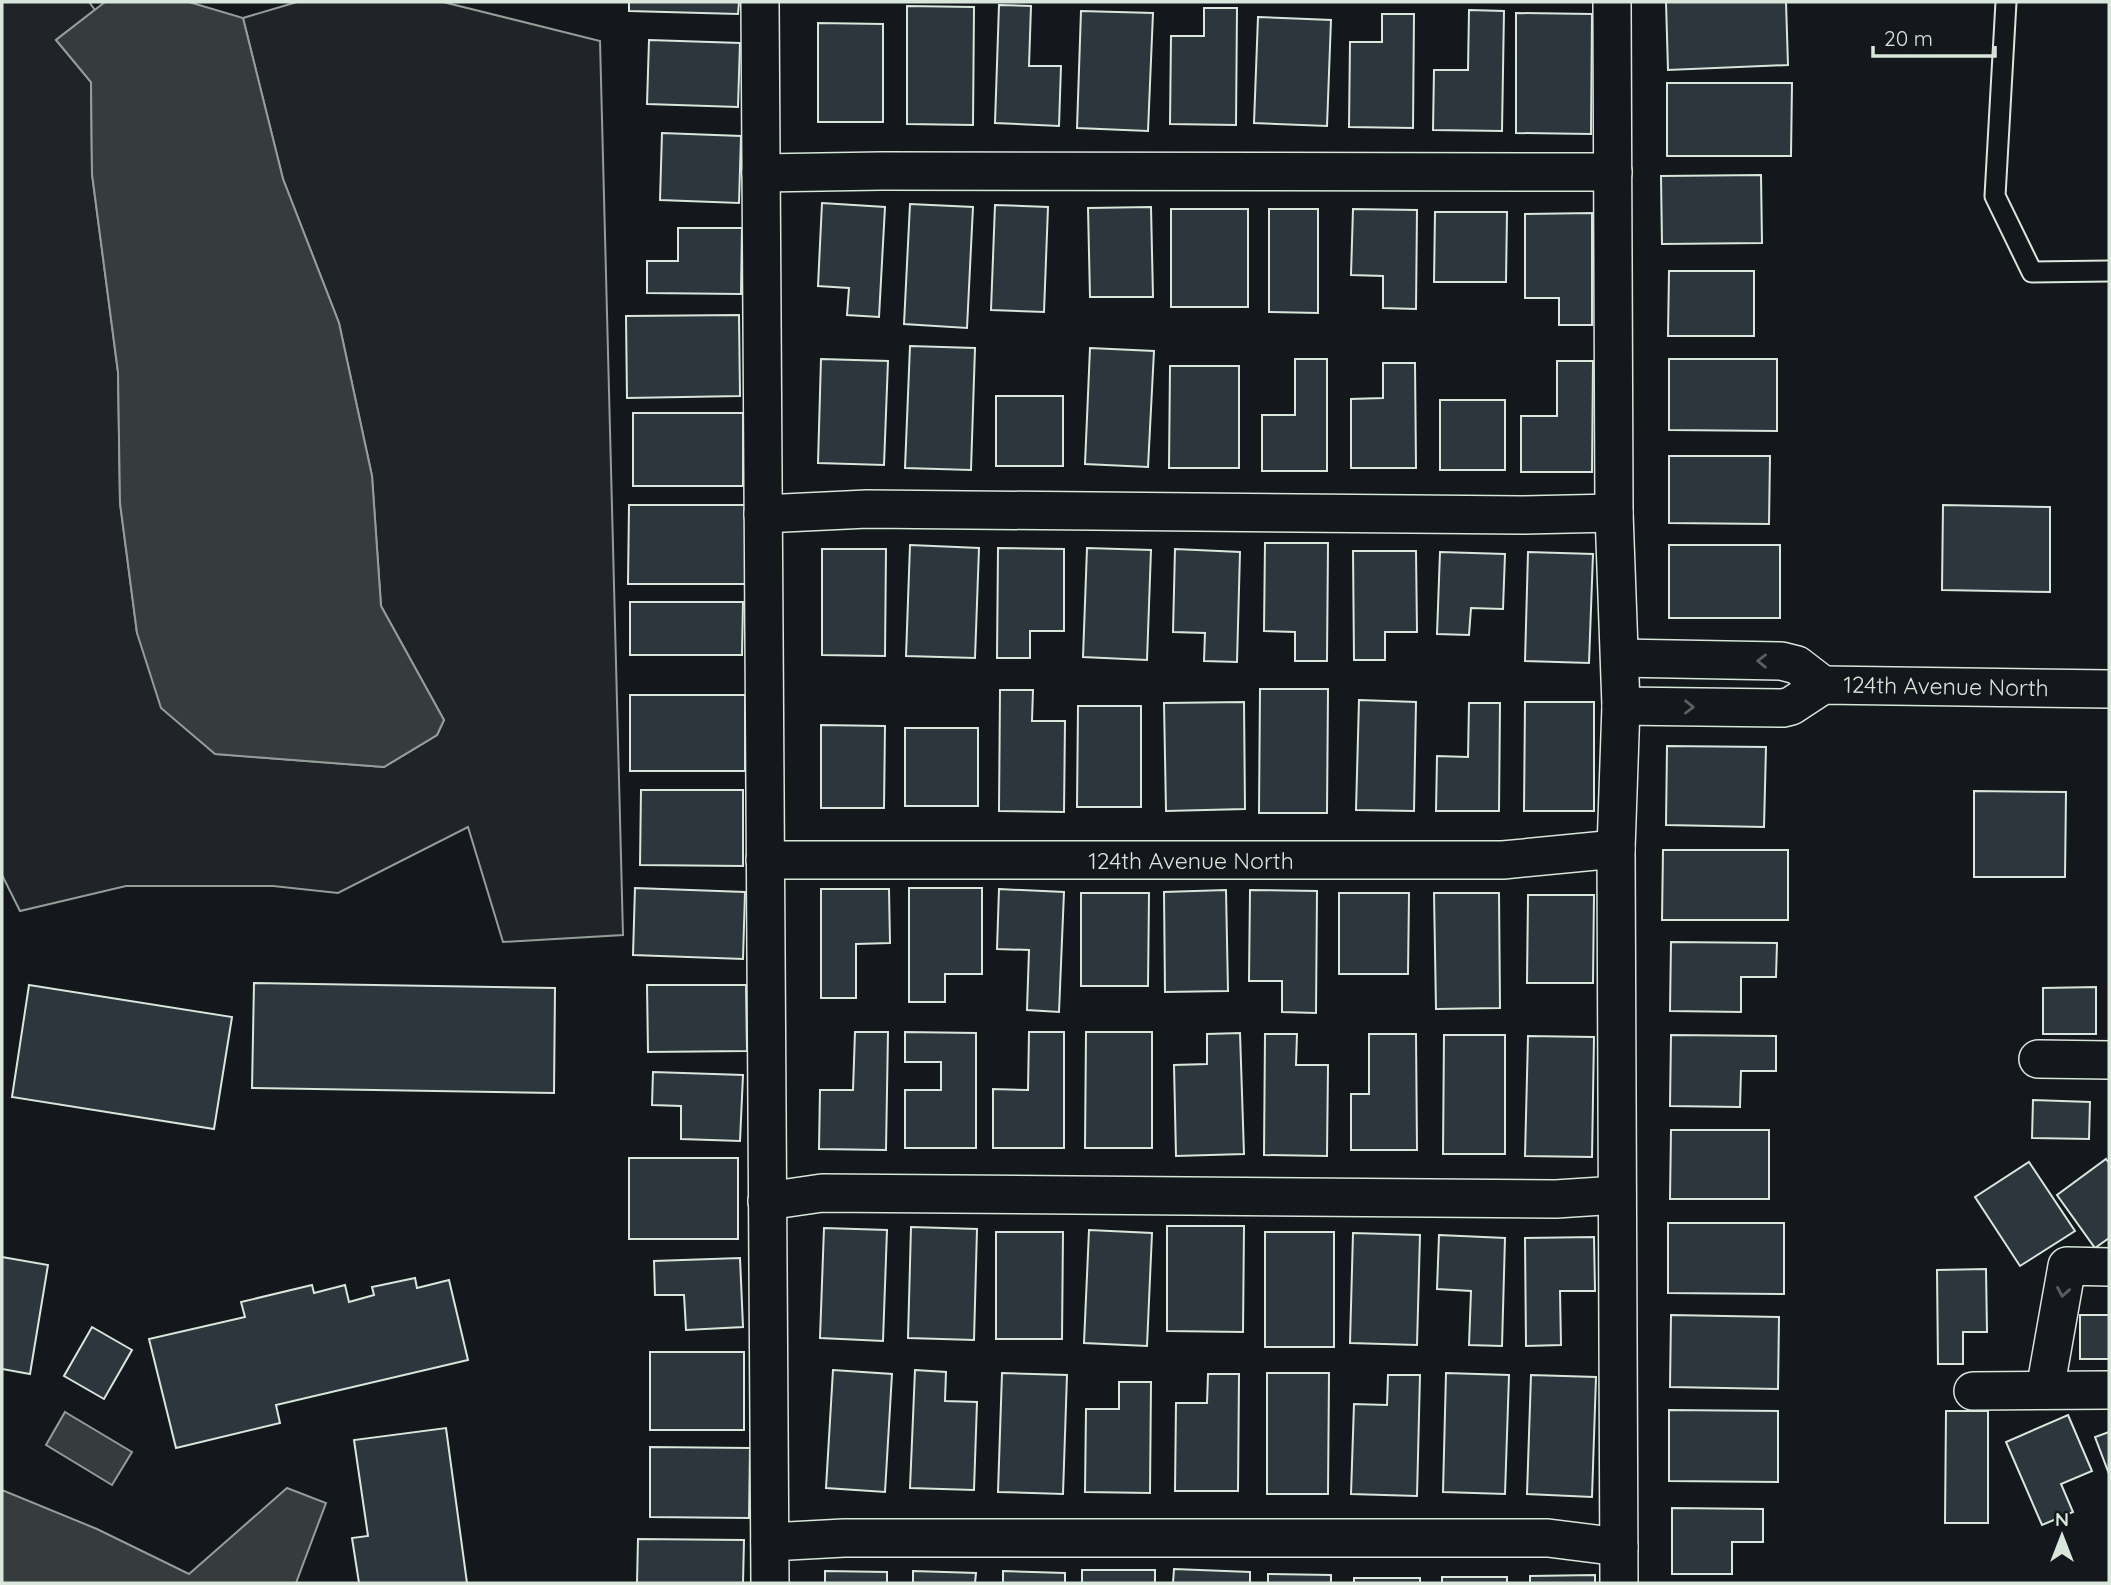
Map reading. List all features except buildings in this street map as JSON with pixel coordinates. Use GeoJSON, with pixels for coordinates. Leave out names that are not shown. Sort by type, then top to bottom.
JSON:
{"type":"FeatureCollection","features":[{"type":"Feature","properties":{"kind":"street"},"geometry":{"type":"LineString","coordinates":[[760,2],[770,1583]]}},
{"type":"Feature","properties":{"kind":"street"},"geometry":{"type":"LineString","coordinates":[[1612,2],[1614,513],[1621,706],[1616,849],[1619,1583]]}},
{"type":"Feature","properties":{"kind":"street"},"geometry":{"type":"LineString","coordinates":[[761,173],[881,170],[1613,172]]}},
{"type":"Feature","properties":{"kind":"street"},"geometry":{"type":"LineString","coordinates":[[763,514],[867,509],[1521,516],[1614,513]]}},
{"type":"Feature","properties":{"kind":"street"},"geometry":{"type":"LineString","coordinates":[[1620,658],[1782,661],[1797,666],[1823,685]]}},
{"type":"Feature","properties":{"kind":"street","name":"124th Avenue North"},"geometry":{"type":"LineString","coordinates":[[1621,706],[1783,708],[1791,706],[1823,685],[2109,689]]}},
{"type":"Feature","properties":{"kind":"street","name":"124th Avenue North"},"geometry":{"type":"LineString","coordinates":[[765,860],[1503,860],[1616,849]]}},
{"type":"Feature","properties":{"kind":"street"},"geometry":{"type":"LineString","coordinates":[[2038,1059],[2109,1060]]}},
{"type":"Feature","properties":{"kind":"street"},"geometry":{"type":"LineString","coordinates":[[767,1201],[822,1193],[1556,1199],[1617,1195]]}},
{"type":"Feature","properties":{"kind":"street"},"geometry":{"type":"LineString","coordinates":[[2045,1390],[2067,1266],[2109,1267]]}},
{"type":"Feature","properties":{"kind":"street"},"geometry":{"type":"LineString","coordinates":[[1973,1391],[2109,1390]]}},
{"type":"Feature","properties":{"kind":"street"},"geometry":{"type":"LineString","coordinates":[[770,1542],[844,1538],[1548,1538],[1619,1547]]}},
{"type":"Feature","properties":{"kind":"lane"},"geometry":{"type":"LineString","coordinates":[[2006,2],[1995,196],[2032,272],[2109,271]]}},
{"type":"Feature","properties":{"kind":"shaded area"},"geometry":{"type":"Polygon","coordinates":[[[2,2],[89,2],[95,10],[56,40],[91,82],[92,174],[118,372],[120,503],[137,633],[216,754],[384,767],[437,735],[444,720],[381,606],[372,476],[339,323],[283,179],[243,18],[297,2],[443,2],[600,41],[623,935],[503,942],[468,827],[338,893],[273,886],[126,886],[20,911],[2,875],[2,2]]]}},
{"type":"Feature","properties":{"kind":"shaded area"},"geometry":{"type":"Polygon","coordinates":[[[105,2],[189,2],[243,18],[283,179],[339,323],[372,476],[381,606],[444,720],[437,735],[384,767],[215,754],[161,708],[137,633],[120,503],[118,372],[92,174],[91,82],[56,40],[105,2]]]}},
{"type":"Feature","properties":{"kind":"shaded area"},"geometry":{"type":"Polygon","coordinates":[[[65,1412],[132,1452],[112,1485],[46,1445],[65,1412]]]}},
{"type":"Feature","properties":{"kind":"shaded area"},"geometry":{"type":"Polygon","coordinates":[[[287,1488],[326,1503],[296,1583],[2,1583],[2,1490],[97,1529],[189,1574],[287,1488]]]}}]}
